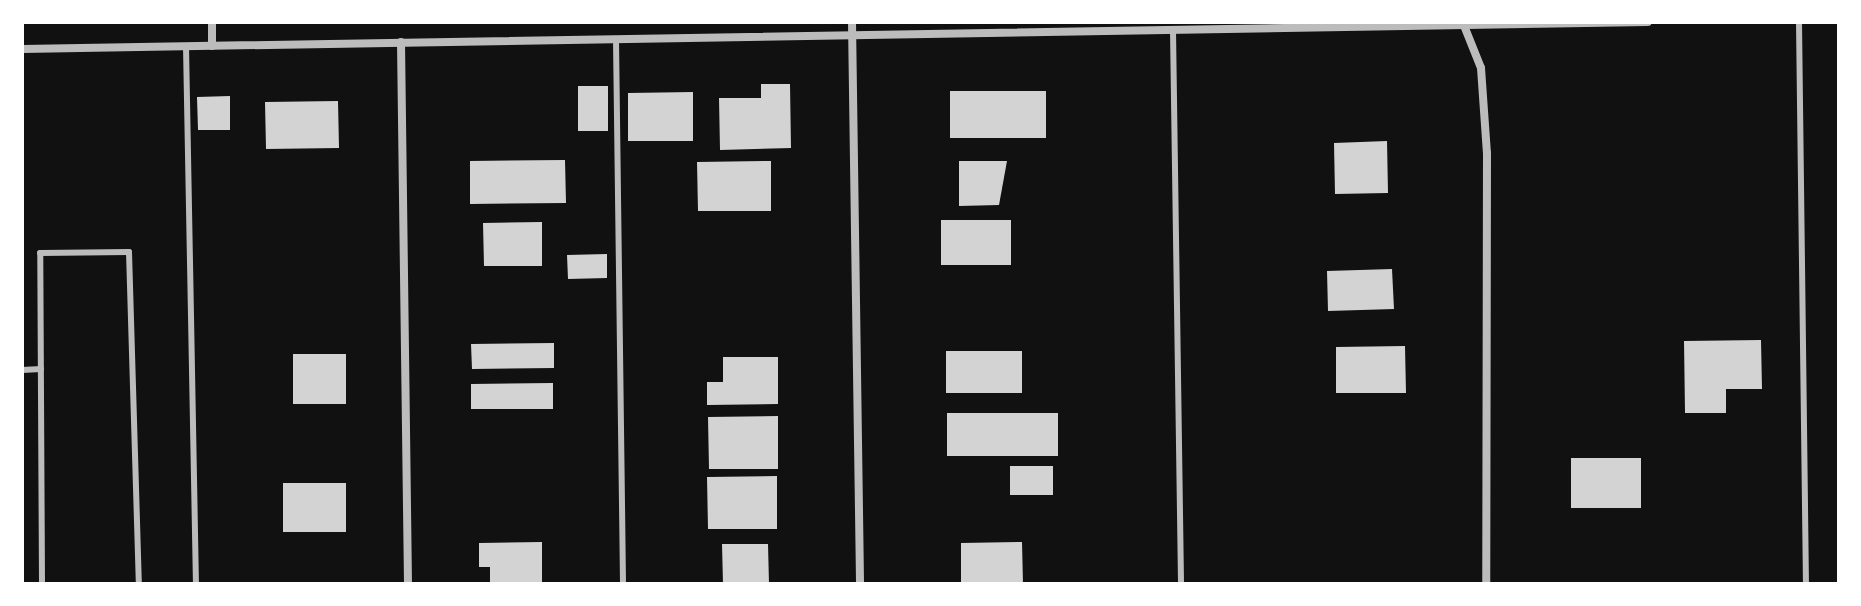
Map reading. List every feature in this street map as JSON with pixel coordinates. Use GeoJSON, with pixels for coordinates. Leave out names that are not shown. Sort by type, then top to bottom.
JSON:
{"type":"FeatureCollection","features":[{"type":"Feature","properties":{"kind":"street"},"geometry":{"type":"LineString","coordinates":[[212,22],[212,46]]}},
{"type":"Feature","properties":{"kind":"street"},"geometry":{"type":"LineString","coordinates":[[852,22],[860,584]]}},
{"type":"Feature","properties":{"kind":"street"},"geometry":{"type":"LineString","coordinates":[[22,49],[1648,22]]}},
{"type":"Feature","properties":{"kind":"street"},"geometry":{"type":"LineString","coordinates":[[1464,24],[1481,68],[1487,153],[1486,584]]}},
{"type":"Feature","properties":{"kind":"street"},"geometry":{"type":"LineString","coordinates":[[401,42],[408,584]]}},
{"type":"Feature","properties":{"kind":"lane"},"geometry":{"type":"LineString","coordinates":[[1799,22],[1806,584]]}},
{"type":"Feature","properties":{"kind":"lane"},"geometry":{"type":"LineString","coordinates":[[1173,30],[1181,584]]}},
{"type":"Feature","properties":{"kind":"lane"},"geometry":{"type":"LineString","coordinates":[[616,40],[623,584]]}},
{"type":"Feature","properties":{"kind":"lane"},"geometry":{"type":"LineString","coordinates":[[186,46],[196,584]]}},
{"type":"Feature","properties":{"kind":"lane"},"geometry":{"type":"LineString","coordinates":[[42,584],[40,253],[129,252],[139,584]]}},
{"type":"Feature","properties":{"kind":"lane"},"geometry":{"type":"LineString","coordinates":[[22,370],[41,369]]}},
{"type":"Feature","properties":{"kind":"building"},"geometry":{"type":"Polygon","coordinates":[[[761,84],[790,84],[791,148],[720,150],[719,98],[761,98],[761,84]]]}},
{"type":"Feature","properties":{"kind":"building"},"geometry":{"type":"Polygon","coordinates":[[[578,86],[608,86],[608,131],[578,131],[578,86]]]}},
{"type":"Feature","properties":{"kind":"building"},"geometry":{"type":"Polygon","coordinates":[[[950,91],[1046,91],[1046,138],[950,138],[950,91]]]}},
{"type":"Feature","properties":{"kind":"building"},"geometry":{"type":"Polygon","coordinates":[[[693,92],[693,141],[628,141],[628,93],[693,92]]]}},
{"type":"Feature","properties":{"kind":"building"},"geometry":{"type":"Polygon","coordinates":[[[230,96],[230,130],[198,130],[197,97],[230,96]]]}},
{"type":"Feature","properties":{"kind":"building"},"geometry":{"type":"Polygon","coordinates":[[[338,101],[339,148],[266,149],[265,102],[338,101]]]}},
{"type":"Feature","properties":{"kind":"building"},"geometry":{"type":"Polygon","coordinates":[[[1387,141],[1388,193],[1335,194],[1334,143],[1387,141]]]}},
{"type":"Feature","properties":{"kind":"building"},"geometry":{"type":"Polygon","coordinates":[[[565,160],[566,203],[470,204],[470,161],[565,160]]]}},
{"type":"Feature","properties":{"kind":"building"},"geometry":{"type":"Polygon","coordinates":[[[771,161],[771,211],[698,211],[697,162],[771,161]]]}},
{"type":"Feature","properties":{"kind":"building"},"geometry":{"type":"Polygon","coordinates":[[[959,161],[1007,161],[999,205],[959,206],[959,161]]]}},
{"type":"Feature","properties":{"kind":"building"},"geometry":{"type":"Polygon","coordinates":[[[941,220],[1011,220],[1011,265],[941,265],[941,220]]]}},
{"type":"Feature","properties":{"kind":"building"},"geometry":{"type":"Polygon","coordinates":[[[542,222],[542,266],[484,266],[483,223],[542,222]]]}},
{"type":"Feature","properties":{"kind":"building"},"geometry":{"type":"Polygon","coordinates":[[[607,254],[607,278],[568,279],[567,255],[607,254]]]}},
{"type":"Feature","properties":{"kind":"building"},"geometry":{"type":"Polygon","coordinates":[[[1392,269],[1394,309],[1328,311],[1327,271],[1392,269]]]}},
{"type":"Feature","properties":{"kind":"building"},"geometry":{"type":"Polygon","coordinates":[[[1761,340],[1762,389],[1726,389],[1726,413],[1685,413],[1684,341],[1761,340]]]}},
{"type":"Feature","properties":{"kind":"building"},"geometry":{"type":"Polygon","coordinates":[[[554,343],[554,368],[472,369],[471,344],[554,343]]]}},
{"type":"Feature","properties":{"kind":"building"},"geometry":{"type":"Polygon","coordinates":[[[1405,346],[1406,393],[1336,393],[1336,347],[1405,346]]]}},
{"type":"Feature","properties":{"kind":"building"},"geometry":{"type":"Polygon","coordinates":[[[946,351],[1022,351],[1022,393],[946,393],[946,351]]]}},
{"type":"Feature","properties":{"kind":"building"},"geometry":{"type":"Polygon","coordinates":[[[293,354],[346,354],[346,404],[293,404],[293,354]]]}},
{"type":"Feature","properties":{"kind":"building"},"geometry":{"type":"Polygon","coordinates":[[[723,357],[778,357],[778,404],[707,405],[707,382],[723,382],[723,357]]]}},
{"type":"Feature","properties":{"kind":"building"},"geometry":{"type":"Polygon","coordinates":[[[553,383],[553,409],[471,409],[471,384],[553,383]]]}},
{"type":"Feature","properties":{"kind":"building"},"geometry":{"type":"Polygon","coordinates":[[[947,413],[1058,413],[1058,456],[947,456],[947,413]]]}},
{"type":"Feature","properties":{"kind":"building"},"geometry":{"type":"Polygon","coordinates":[[[778,416],[778,469],[709,469],[708,417],[778,416]]]}},
{"type":"Feature","properties":{"kind":"building"},"geometry":{"type":"Polygon","coordinates":[[[1571,458],[1641,458],[1641,508],[1571,508],[1571,458]]]}},
{"type":"Feature","properties":{"kind":"building"},"geometry":{"type":"Polygon","coordinates":[[[1010,466],[1053,466],[1053,495],[1010,495],[1010,466]]]}},
{"type":"Feature","properties":{"kind":"building"},"geometry":{"type":"Polygon","coordinates":[[[777,476],[777,529],[708,529],[707,477],[777,476]]]}},
{"type":"Feature","properties":{"kind":"building"},"geometry":{"type":"Polygon","coordinates":[[[283,483],[346,483],[346,532],[283,532],[283,483]]]}},
{"type":"Feature","properties":{"kind":"building"},"geometry":{"type":"Polygon","coordinates":[[[542,542],[542,584],[490,584],[490,567],[479,567],[479,543],[542,542]]]}},
{"type":"Feature","properties":{"kind":"building"},"geometry":{"type":"Polygon","coordinates":[[[1022,542],[1023,584],[961,584],[961,543],[1022,542]]]}},
{"type":"Feature","properties":{"kind":"building"},"geometry":{"type":"Polygon","coordinates":[[[722,544],[768,544],[769,584],[723,584],[722,544]]]}}]}
